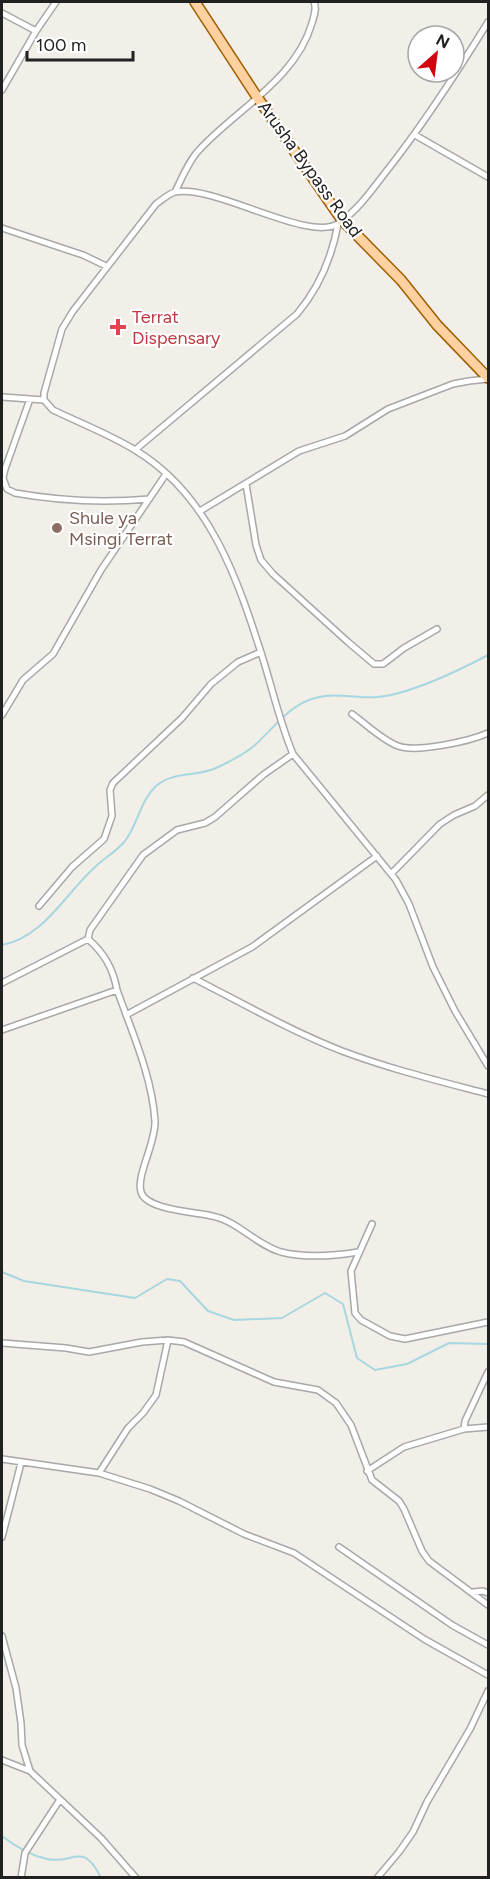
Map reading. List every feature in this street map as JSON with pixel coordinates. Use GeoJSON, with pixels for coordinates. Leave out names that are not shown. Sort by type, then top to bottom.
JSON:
{"type":"FeatureCollection","features":[{"type":"Feature","properties":{"kind":"main road","name":"Arusha Bypass Road"},"geometry":{"type":"LineString","coordinates":[[195,2],[340,222],[400,280],[437,325],[489,379]]}},
{"type":"Feature","properties":{"kind":"street"},"geometry":{"type":"LineString","coordinates":[[2,90],[36,31],[56,2]]}},
{"type":"Feature","properties":{"kind":"street"},"geometry":{"type":"LineString","coordinates":[[314,2],[316,7],[313,21],[301,50],[279,77],[197,151],[175,192],[156,204],[83,295],[62,329],[50,368],[44,400],[53,410],[135,450],[166,474],[200,511],[226,554],[261,652],[284,733],[294,754],[391,874],[409,904],[433,968],[455,1011],[489,1066]]}},
{"type":"Feature","properties":{"kind":"street"},"geometry":{"type":"LineString","coordinates":[[2,13],[36,31]]}},
{"type":"Feature","properties":{"kind":"street"},"geometry":{"type":"LineString","coordinates":[[175,192],[191,192],[225,199],[261,214],[311,226],[323,227],[340,222],[371,192],[415,135],[489,22]]}},
{"type":"Feature","properties":{"kind":"street"},"geometry":{"type":"LineString","coordinates":[[415,135],[489,177]]}},
{"type":"Feature","properties":{"kind":"street"},"geometry":{"type":"LineString","coordinates":[[135,450],[297,314],[305,305],[325,268],[340,222]]}},
{"type":"Feature","properties":{"kind":"street"},"geometry":{"type":"LineString","coordinates":[[2,228],[83,255],[106,266]]}},
{"type":"Feature","properties":{"kind":"street"},"geometry":{"type":"LineString","coordinates":[[200,511],[299,451],[345,436],[398,405],[453,384],[489,379]]}},
{"type":"Feature","properties":{"kind":"street"},"geometry":{"type":"LineString","coordinates":[[2,397],[44,400]]}},
{"type":"Feature","properties":{"kind":"street"},"geometry":{"type":"LineString","coordinates":[[30,399],[4,470],[3,478],[7,489],[15,493],[70,501],[112,502],[149,499]]}},
{"type":"Feature","properties":{"kind":"street"},"geometry":{"type":"LineString","coordinates":[[2,715],[23,680],[53,654],[101,570],[166,474]]}},
{"type":"Feature","properties":{"kind":"street"},"geometry":{"type":"LineString","coordinates":[[246,484],[256,545],[261,560],[273,574],[374,664],[383,664],[404,648],[437,629]]}},
{"type":"Feature","properties":{"kind":"street"},"geometry":{"type":"LineString","coordinates":[[39,906],[72,867],[104,839],[112,816],[110,790],[112,783],[182,718],[211,684],[238,662],[261,652]]}},
{"type":"Feature","properties":{"kind":"street"},"geometry":{"type":"LineString","coordinates":[[352,714],[394,745],[406,748],[448,744],[489,733]]}},
{"type":"Feature","properties":{"kind":"street"},"geometry":{"type":"LineString","coordinates":[[88,939],[90,930],[144,855],[177,830],[205,824],[263,775],[294,754]]}},
{"type":"Feature","properties":{"kind":"street"},"geometry":{"type":"LineString","coordinates":[[391,874],[440,824],[475,806],[489,795]]}},
{"type":"Feature","properties":{"kind":"street"},"geometry":{"type":"LineString","coordinates":[[126,1015],[252,947],[377,856]]}},
{"type":"Feature","properties":{"kind":"street"},"geometry":{"type":"LineString","coordinates":[[2,982],[88,939]]}},
{"type":"Feature","properties":{"kind":"street"},"geometry":{"type":"LineString","coordinates":[[88,939],[101,951],[114,976],[152,1093],[155,1123],[140,1184],[141,1194],[146,1200],[163,1206],[216,1217],[278,1251],[310,1255],[358,1252]]}},
{"type":"Feature","properties":{"kind":"street"},"geometry":{"type":"LineString","coordinates":[[193,978],[310,1037],[343,1051],[422,1077],[487,1092]]}},
{"type":"Feature","properties":{"kind":"street"},"geometry":{"type":"LineString","coordinates":[[2,1030],[117,990]]}},
{"type":"Feature","properties":{"kind":"street"},"geometry":{"type":"LineString","coordinates":[[372,1224],[351,1271],[355,1313],[361,1320],[390,1336],[405,1339],[489,1322]]}},
{"type":"Feature","properties":{"kind":"street"},"geometry":{"type":"LineString","coordinates":[[99,1473],[128,1428],[156,1395],[168,1340]]}},
{"type":"Feature","properties":{"kind":"street"},"geometry":{"type":"LineString","coordinates":[[2,1343],[89,1352],[142,1342],[168,1340],[184,1342],[274,1382],[291,1387],[308,1387],[327,1395],[340,1407],[351,1425],[372,1480],[399,1501],[429,1561],[449,1578],[489,1605]]}},
{"type":"Feature","properties":{"kind":"street"},"geometry":{"type":"LineString","coordinates":[[464,1429],[465,1421],[489,1372]]}},
{"type":"Feature","properties":{"kind":"street"},"geometry":{"type":"LineString","coordinates":[[367,1471],[404,1447],[464,1429],[489,1427]]}},
{"type":"Feature","properties":{"kind":"street"},"geometry":{"type":"LineString","coordinates":[[2,1459],[99,1473],[150,1489],[244,1534],[294,1553],[424,1639],[489,1675]]}},
{"type":"Feature","properties":{"kind":"street"},"geometry":{"type":"LineString","coordinates":[[2,1537],[21,1463]]}},
{"type":"Feature","properties":{"kind":"street"},"geometry":{"type":"LineString","coordinates":[[339,1547],[452,1624],[489,1645]]}},
{"type":"Feature","properties":{"kind":"street"},"geometry":{"type":"LineString","coordinates":[[472,1592],[489,1593]]}},
{"type":"Feature","properties":{"kind":"street"},"geometry":{"type":"LineString","coordinates":[[2,1636],[16,1688],[22,1745],[30,1771]]}},
{"type":"Feature","properties":{"kind":"street"},"geometry":{"type":"LineString","coordinates":[[377,1878],[412,1832],[489,1691]]}},
{"type":"Feature","properties":{"kind":"street"},"geometry":{"type":"LineString","coordinates":[[2,1760],[30,1771],[59,1801],[101,1838],[136,1878]]}},
{"type":"Feature","properties":{"kind":"street"},"geometry":{"type":"LineString","coordinates":[[21,1878],[25,1852],[59,1801]]}},
{"type":"Feature","properties":{"kind":"waterway"},"geometry":{"type":"LineString","coordinates":[[2,945],[17,941],[42,924],[84,878],[125,841],[146,799],[163,781],[177,776],[209,771],[237,758],[255,745],[290,711],[306,701],[323,696],[378,697],[391,695],[434,680],[488,655]]}},
{"type":"Feature","properties":{"kind":"waterway"},"geometry":{"type":"LineString","coordinates":[[2,1272],[24,1281],[135,1298],[167,1279],[180,1281],[208,1311],[234,1320],[282,1318],[325,1293],[343,1304],[357,1358],[375,1370],[407,1364],[449,1343],[488,1344]]}},
{"type":"Feature","properties":{"kind":"waterway"},"geometry":{"type":"LineString","coordinates":[[2,1836],[23,1850],[47,1859],[83,1857],[89,1860],[101,1878]]}},
{"type":"Feature","properties":{"kind":"place","name":"Terrat Dispensary"},"geometry":{"type":"Point","coordinates":[118,327]}},
{"type":"Feature","properties":{"kind":"place","name":"Shule ya Msingi Terrat"},"geometry":{"type":"Point","coordinates":[57,528]}}]}
